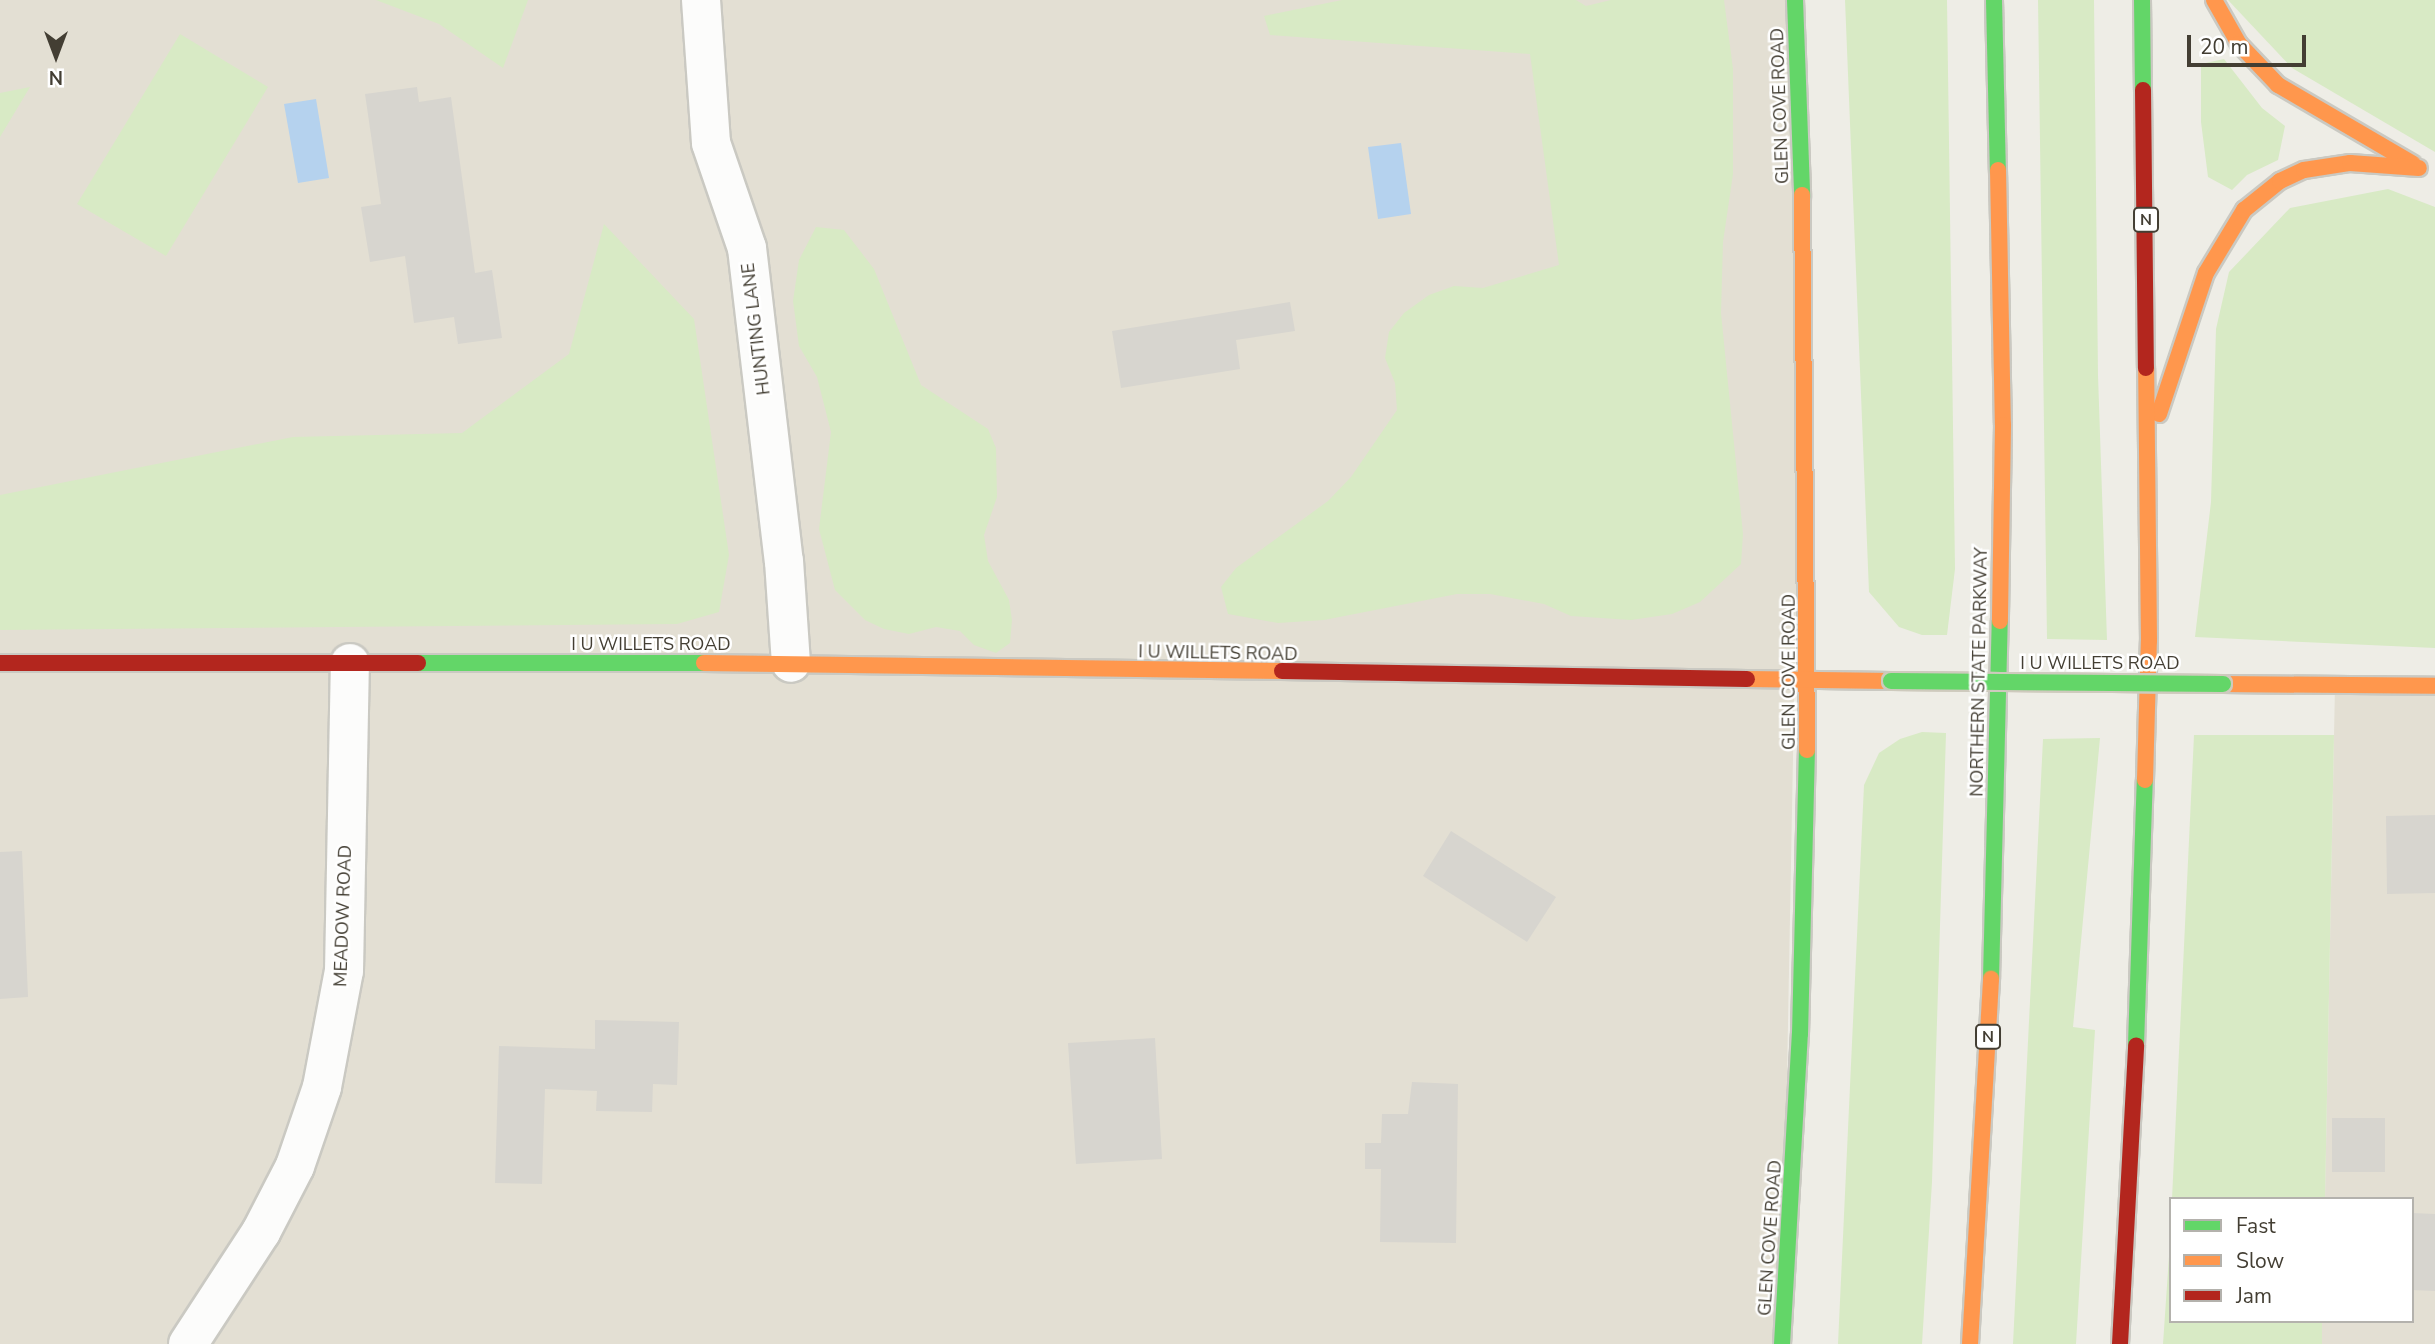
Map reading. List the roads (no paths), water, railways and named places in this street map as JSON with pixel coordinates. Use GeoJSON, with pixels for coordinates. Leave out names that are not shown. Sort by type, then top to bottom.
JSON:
{"type":"FeatureCollection","features":[{"type":"Feature","properties":{"kind":"main road","name":"GLEN COVE ROAD"},"geometry":{"type":"LineString","coordinates":[[1782,1344],[1800,1034],[1810,680],[1804,265],[1794,0]]}},
{"type":"Feature","properties":{"kind":"main road","name":"NORTHERN STATE PARKWAY"},"geometry":{"type":"LineString","coordinates":[[1969,1344],[1993,963],[1998,729],[2003,425],[1994,0]]}},
{"type":"Feature","properties":{"kind":"main road","name":"N"},"geometry":{"type":"LineString","coordinates":[[2120,1344],[2147,732],[2150,440],[2142,0]]}},
{"type":"Feature","properties":{"kind":"main road"},"geometry":{"type":"LineString","coordinates":[[2214,0],[2239,44],[2278,85],[2435,177]]}},
{"type":"Feature","properties":{"kind":"main road"},"geometry":{"type":"LineString","coordinates":[[2150,440],[2206,273],[2244,209],[2280,181],[2304,170],[2350,163],[2419,168]]}},
{"type":"Feature","properties":{"kind":"main road","name":"I U WILLETS ROAD"},"geometry":{"type":"LineString","coordinates":[[0,663],[791,663],[1810,680],[2435,686]]}},
{"type":"Feature","properties":{"kind":"street","name":"HUNTING LANE"},"geometry":{"type":"LineString","coordinates":[[701,0],[711,143],[747,248],[784,561],[791,663]]}},
{"type":"Feature","properties":{"kind":"street","name":"MEADOW ROAD"},"geometry":{"type":"LineString","coordinates":[[188,1344],[261,1232],[295,1167],[322,1087],[344,971],[350,663]]}},
{"type":"Feature","properties":{"kind":"water"},"geometry":{"type":"Polygon","coordinates":[[[316,99],[329,178],[298,183],[284,104],[316,99]]]}},
{"type":"Feature","properties":{"kind":"water"},"geometry":{"type":"Polygon","coordinates":[[[1401,143],[1411,214],[1378,219],[1368,147],[1401,143]]]}}]}
